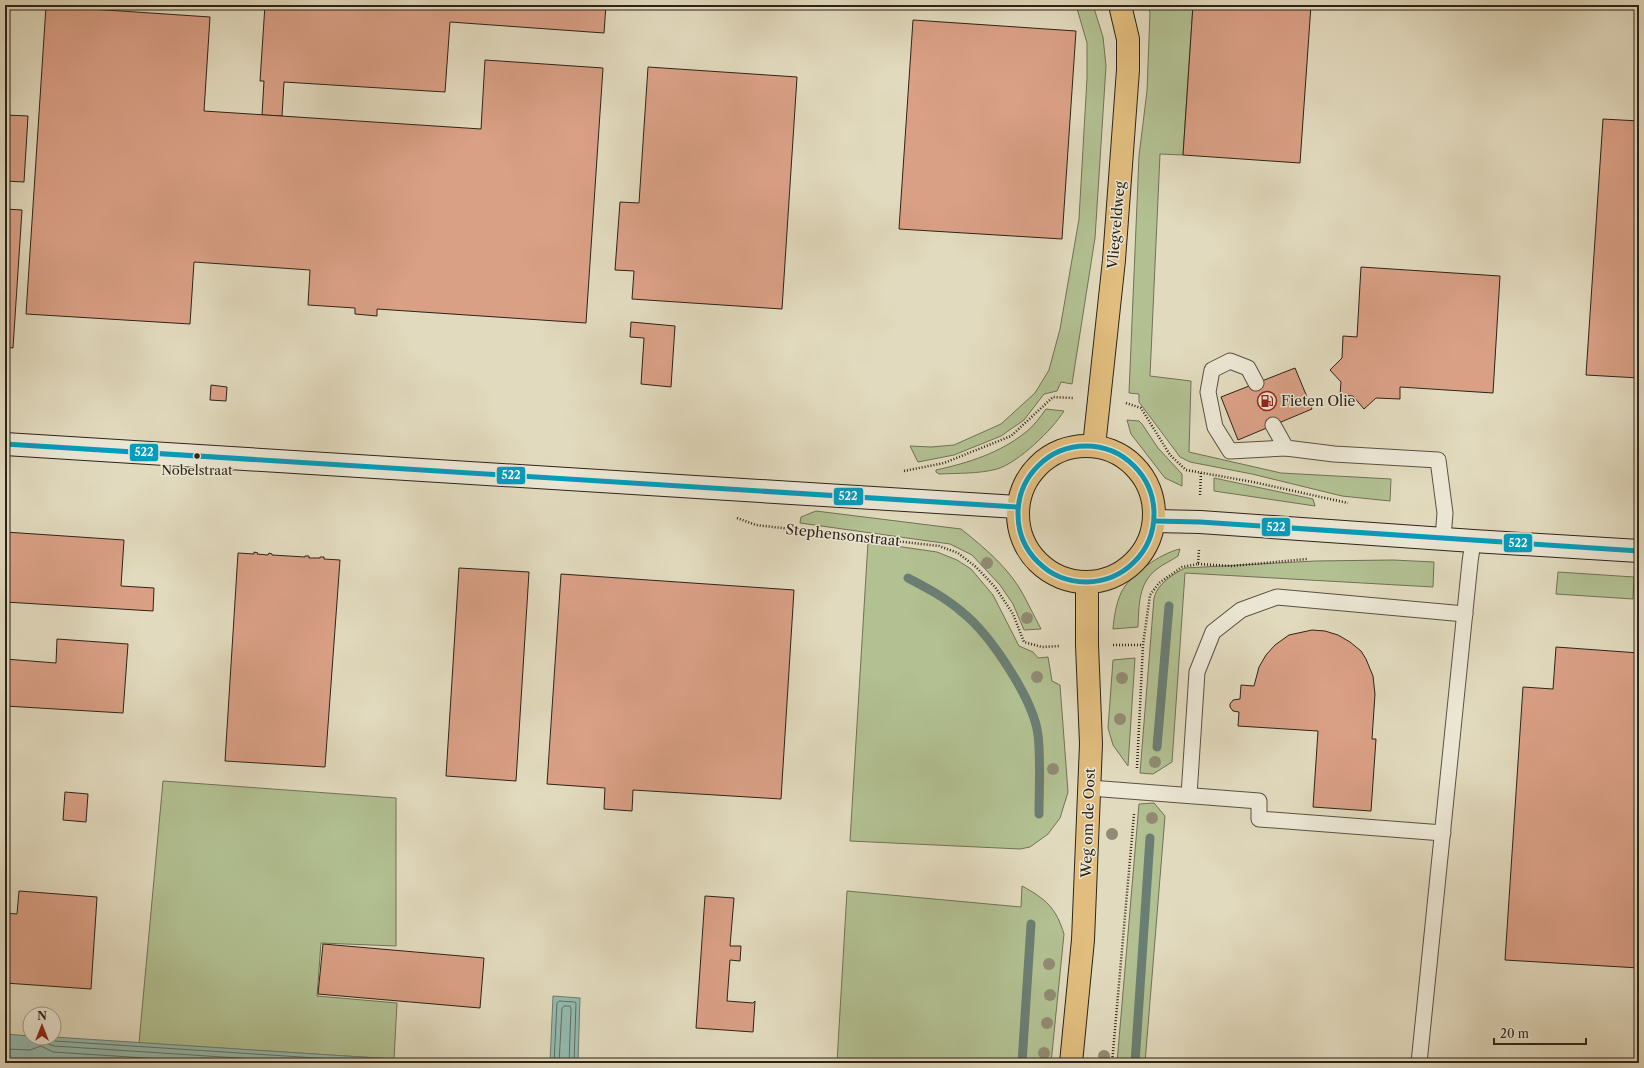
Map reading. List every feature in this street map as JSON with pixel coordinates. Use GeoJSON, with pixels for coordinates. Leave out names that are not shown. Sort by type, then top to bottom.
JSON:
{"type":"FeatureCollection","features":[{"type":"Feature","properties":{"kind":"main road","name":"Vliegveldweg"},"geometry":{"type":"LineString","coordinates":[[1094,446],[1114,260],[1128,70],[1128,39],[1120,5]]}},
{"type":"Feature","properties":{"kind":"main road"},"geometry":{"type":"LineString","coordinates":[[1094,446],[1119,454],[1140,471],[1152,494],[1155,521],[1148,545],[1133,565],[1112,578],[1088,583],[1050,573],[1024,545],[1017,507],[1025,481],[1043,460],[1067,448],[1094,446]]}},
{"type":"Feature","properties":{"kind":"main road","name":"Weg om de Oost"},"geometry":{"type":"LineString","coordinates":[[1071,1063],[1083,940],[1090,788],[1091,744],[1086,645],[1088,583]]}},
{"type":"Feature","properties":{"kind":"street"},"geometry":{"type":"LineString","coordinates":[[5,444],[1017,507]]}},
{"type":"Feature","properties":{"kind":"street"},"geometry":{"type":"LineString","coordinates":[[1155,521],[1200,522],[1639,551]]}},
{"type":"Feature","properties":{"kind":"lane"},"geometry":{"type":"LineString","coordinates":[[1256,384],[1248,368],[1230,361],[1212,370],[1208,392],[1214,427],[1230,451],[1286,448],[1334,454],[1438,460],[1445,513],[1443,538]]}},
{"type":"Feature","properties":{"kind":"lane"},"geometry":{"type":"LineString","coordinates":[[1273,425],[1286,448]]}},
{"type":"Feature","properties":{"kind":"lane"},"geometry":{"type":"LineString","coordinates":[[1419,1063],[1473,541]]}},
{"type":"Feature","properties":{"kind":"lane"},"geometry":{"type":"LineString","coordinates":[[1189,795],[1197,672],[1213,632],[1241,610],[1277,597],[1465,614]]}},
{"type":"Feature","properties":{"kind":"lane"},"geometry":{"type":"LineString","coordinates":[[1090,788],[1259,800],[1259,819],[1442,833]]}},
{"type":"Feature","properties":{"kind":"path"},"geometry":{"type":"LineString","coordinates":[[902,472],[944,464],[1012,436],[1053,397],[1098,400],[1127,403],[1141,408],[1170,455],[1186,470],[1349,503]]}},
{"type":"Feature","properties":{"kind":"path"},"geometry":{"type":"LineString","coordinates":[[1112,1063],[1136,791],[1143,645],[1150,595],[1159,583],[1182,567],[1198,564],[1201,472]]}},
{"type":"Feature","properties":{"kind":"path","name":"Stephensonstraat"},"geometry":{"type":"LineString","coordinates":[[735,518],[756,525],[939,546],[958,553],[976,567],[995,587],[1013,614],[1024,642],[1042,647],[1143,645]]}},
{"type":"Feature","properties":{"kind":"green space"},"geometry":{"type":"Polygon","coordinates":[[[1076,5],[1093,5],[1103,37],[1106,66],[1095,238],[1072,384],[1061,382],[1057,391],[1044,394],[1024,420],[1001,436],[954,455],[918,462],[910,446],[931,447],[954,445],[1001,424],[1035,393],[1049,370],[1060,329],[1079,219],[1087,78],[1087,43],[1076,5]]]}},
{"type":"Feature","properties":{"kind":"green space"},"geometry":{"type":"Polygon","coordinates":[[[1148,5],[1193,5],[1183,155],[1160,154],[1150,376],[1191,381],[1189,452],[1281,473],[1391,479],[1390,501],[1342,496],[1252,474],[1190,462],[1180,457],[1139,402],[1139,394],[1129,393],[1139,156],[1147,91],[1150,13],[1148,5]]]}},
{"type":"Feature","properties":{"kind":"green space"},"geometry":{"type":"Polygon","coordinates":[[[1046,409],[1064,411],[1044,436],[1025,453],[1005,466],[990,471],[975,473],[939,474],[936,472],[936,470],[972,460],[1005,446],[1029,430],[1046,409]]]}},
{"type":"Feature","properties":{"kind":"green space"},"geometry":{"type":"Polygon","coordinates":[[[1127,420],[1139,421],[1142,424],[1158,448],[1182,474],[1182,486],[1165,478],[1131,434],[1127,420]]]}},
{"type":"Feature","properties":{"kind":"green space"},"geometry":{"type":"Polygon","coordinates":[[[1214,478],[1313,499],[1315,506],[1214,491],[1214,478]]]}},
{"type":"Feature","properties":{"kind":"green space"},"geometry":{"type":"Polygon","coordinates":[[[816,511],[961,529],[988,551],[1012,577],[1024,596],[1041,629],[1024,630],[1013,604],[1000,585],[972,555],[950,544],[800,523],[801,517],[816,511]]]}},
{"type":"Feature","properties":{"kind":"green space"},"geometry":{"type":"Polygon","coordinates":[[[868,542],[937,552],[957,560],[971,569],[993,595],[1019,646],[1033,652],[1038,658],[1048,657],[1052,681],[1060,685],[1068,792],[1060,818],[1048,834],[1030,847],[1020,849],[850,841],[868,542]]]}},
{"type":"Feature","properties":{"kind":"green space"},"geometry":{"type":"Polygon","coordinates":[[[1180,549],[1178,556],[1157,569],[1146,581],[1139,603],[1138,627],[1113,629],[1119,597],[1125,586],[1146,566],[1172,551],[1180,549]]]}},
{"type":"Feature","properties":{"kind":"green space"},"geometry":{"type":"Polygon","coordinates":[[[1393,560],[1434,562],[1433,587],[1185,573],[1172,762],[1153,774],[1140,773],[1154,598],[1158,588],[1166,580],[1185,568],[1315,561],[1393,560]]]}},
{"type":"Feature","properties":{"kind":"green space"},"geometry":{"type":"Polygon","coordinates":[[[1558,572],[1634,577],[1633,599],[1556,594],[1558,572]]]}},
{"type":"Feature","properties":{"kind":"green space"},"geometry":{"type":"Polygon","coordinates":[[[1135,658],[1128,766],[1113,745],[1108,728],[1113,660],[1135,658]]]}},
{"type":"Feature","properties":{"kind":"green space"},"geometry":{"type":"Polygon","coordinates":[[[163,781],[396,798],[396,946],[321,943],[317,996],[397,1003],[394,1059],[139,1043],[163,781]]]}},
{"type":"Feature","properties":{"kind":"green space"},"geometry":{"type":"Polygon","coordinates":[[[1154,803],[1165,816],[1145,1063],[1117,1063],[1139,804],[1154,803]]]}},
{"type":"Feature","properties":{"kind":"green space"},"geometry":{"type":"Polygon","coordinates":[[[1022,886],[1038,895],[1049,905],[1054,911],[1064,934],[1051,1063],[837,1063],[847,891],[1021,907],[1022,886]]]}},
{"type":"Feature","properties":{"kind":"water"},"geometry":{"type":"Polygon","coordinates":[[[553,996],[580,998],[578,1063],[550,1063],[553,996]]]}},
{"type":"Feature","properties":{"kind":"water"},"geometry":{"type":"Polygon","coordinates":[[[5,1034],[22,1035],[22,1046],[62,1046],[62,1038],[453,1063],[5,1063],[5,1034]]]}},
{"type":"Feature","properties":{"kind":"building"},"geometry":{"type":"Polygon","coordinates":[[[265,5],[606,5],[604,33],[450,22],[445,92],[284,82],[282,116],[262,115],[264,81],[260,81],[265,5]]]}},
{"type":"Feature","properties":{"kind":"building"},"geometry":{"type":"Polygon","coordinates":[[[1193,5],[1311,5],[1300,163],[1183,155],[1193,5]]]}},
{"type":"Feature","properties":{"kind":"building"},"geometry":{"type":"Polygon","coordinates":[[[46,6],[210,17],[204,111],[481,129],[485,60],[603,68],[586,323],[377,309],[377,316],[355,314],[355,308],[308,305],[310,270],[194,262],[190,324],[26,314],[46,6]]]}},
{"type":"Feature","properties":{"kind":"building"},"geometry":{"type":"Polygon","coordinates":[[[913,20],[1076,31],[1062,239],[899,229],[913,20]]]}},
{"type":"Feature","properties":{"kind":"building"},"geometry":{"type":"Polygon","coordinates":[[[648,67],[797,77],[782,309],[632,299],[634,271],[615,270],[620,202],[639,203],[648,67]]]}},
{"type":"Feature","properties":{"kind":"building"},"geometry":{"type":"Polygon","coordinates":[[[5,115],[28,116],[24,182],[5,181],[5,115]]]}},
{"type":"Feature","properties":{"kind":"building"},"geometry":{"type":"Polygon","coordinates":[[[1603,119],[1639,121],[1639,378],[1586,375],[1603,119]]]}},
{"type":"Feature","properties":{"kind":"building"},"geometry":{"type":"Polygon","coordinates":[[[5,209],[22,210],[13,348],[5,347],[5,209]]]}},
{"type":"Feature","properties":{"kind":"building"},"geometry":{"type":"Polygon","coordinates":[[[1361,267],[1500,276],[1493,393],[1400,387],[1400,399],[1376,398],[1364,409],[1353,396],[1340,395],[1341,382],[1330,370],[1342,358],[1343,336],[1357,337],[1361,267]]]}},
{"type":"Feature","properties":{"kind":"building"},"geometry":{"type":"Polygon","coordinates":[[[631,322],[675,326],[671,387],[641,384],[644,338],[630,337],[631,322]]]}},
{"type":"Feature","properties":{"kind":"building"},"geometry":{"type":"Polygon","coordinates":[[[1295,368],[1312,409],[1238,440],[1221,397],[1295,368]]]}},
{"type":"Feature","properties":{"kind":"building"},"geometry":{"type":"Polygon","coordinates":[[[211,385],[227,387],[226,401],[210,400],[211,385]]]}},
{"type":"Feature","properties":{"kind":"building"},"geometry":{"type":"Polygon","coordinates":[[[5,532],[124,540],[121,586],[154,588],[153,611],[5,602],[5,532]]]}},
{"type":"Feature","properties":{"kind":"building"},"geometry":{"type":"Polygon","coordinates":[[[254,552],[258,553],[257,554],[268,555],[269,553],[272,555],[309,556],[309,558],[324,557],[324,559],[340,560],[325,767],[225,761],[238,553],[254,554],[254,552]]]}},
{"type":"Feature","properties":{"kind":"building"},"geometry":{"type":"Polygon","coordinates":[[[459,568],[529,572],[516,781],[446,776],[459,568]]]}},
{"type":"Feature","properties":{"kind":"building"},"geometry":{"type":"Polygon","coordinates":[[[561,574],[794,590],[781,799],[633,790],[632,811],[604,809],[605,788],[547,784],[561,574]]]}},
{"type":"Feature","properties":{"kind":"building"},"geometry":{"type":"Polygon","coordinates":[[[1312,630],[1325,631],[1338,635],[1350,642],[1361,651],[1373,676],[1375,694],[1372,739],[1376,739],[1371,811],[1313,807],[1318,731],[1238,726],[1239,712],[1233,711],[1230,707],[1233,700],[1240,699],[1241,685],[1254,686],[1259,667],[1266,655],[1275,645],[1289,635],[1312,630]]]}},
{"type":"Feature","properties":{"kind":"building"},"geometry":{"type":"Polygon","coordinates":[[[57,639],[128,644],[123,713],[5,706],[5,659],[56,663],[57,639]]]}},
{"type":"Feature","properties":{"kind":"building"},"geometry":{"type":"Polygon","coordinates":[[[1556,647],[1639,653],[1639,968],[1505,960],[1523,687],[1553,689],[1556,647]]]}},
{"type":"Feature","properties":{"kind":"building"},"geometry":{"type":"Polygon","coordinates":[[[65,792],[88,794],[86,822],[63,820],[65,792]]]}},
{"type":"Feature","properties":{"kind":"building"},"geometry":{"type":"Polygon","coordinates":[[[19,891],[97,897],[91,989],[5,983],[5,913],[17,914],[19,891]]]}},
{"type":"Feature","properties":{"kind":"building"},"geometry":{"type":"Polygon","coordinates":[[[705,896],[734,898],[730,946],[741,946],[740,961],[730,960],[727,1001],[753,1003],[755,1001],[753,1032],[696,1028],[705,896]]]}},
{"type":"Feature","properties":{"kind":"building"},"geometry":{"type":"Polygon","coordinates":[[[323,944],[484,958],[480,1008],[318,994],[323,944]]]}},
{"type":"Feature","properties":{"kind":"waterway"},"geometry":{"type":"LineString","coordinates":[[908,578],[949,602],[973,622],[997,651],[1020,687],[1035,721],[1038,735],[1040,765],[1039,814]]}},
{"type":"Feature","properties":{"kind":"waterway"},"geometry":{"type":"LineString","coordinates":[[1157,747],[1169,606]]}},
{"type":"Feature","properties":{"kind":"waterway"},"geometry":{"type":"LineString","coordinates":[[1135,1063],[1150,838]]}},
{"type":"Feature","properties":{"kind":"waterway"},"geometry":{"type":"LineString","coordinates":[[1022,1063],[1031,924]]}},
{"type":"Feature","properties":{"kind":"transit line","name":"522"},"geometry":{"type":"LineString","coordinates":[[5,444],[1017,507]]}},
{"type":"Feature","properties":{"kind":"transit line","name":"522"},"geometry":{"type":"LineString","coordinates":[[1079,446],[1093,446],[1112,451],[1124,457],[1139,471],[1149,488],[1153,501],[1154,514],[1153,527],[1149,540],[1143,552],[1129,567],[1124,571],[1106,579],[1093,582],[1079,582],[1060,577],[1048,571],[1033,557],[1029,552],[1021,534],[1018,521],[1018,507],[1023,488],[1029,476],[1043,461],[1048,457],[1066,449],[1079,446]]}},
{"type":"Feature","properties":{"kind":"transit line","name":"522"},"geometry":{"type":"LineString","coordinates":[[1155,521],[1200,522],[1639,551]]}},
{"type":"Feature","properties":{"kind":"place","name":"Fieten Olie"},"geometry":{"type":"Point","coordinates":[1267,401]}},
{"type":"Feature","properties":{"kind":"place","name":"Nobelstraat"},"geometry":{"type":"Point","coordinates":[197,456]}}]}
